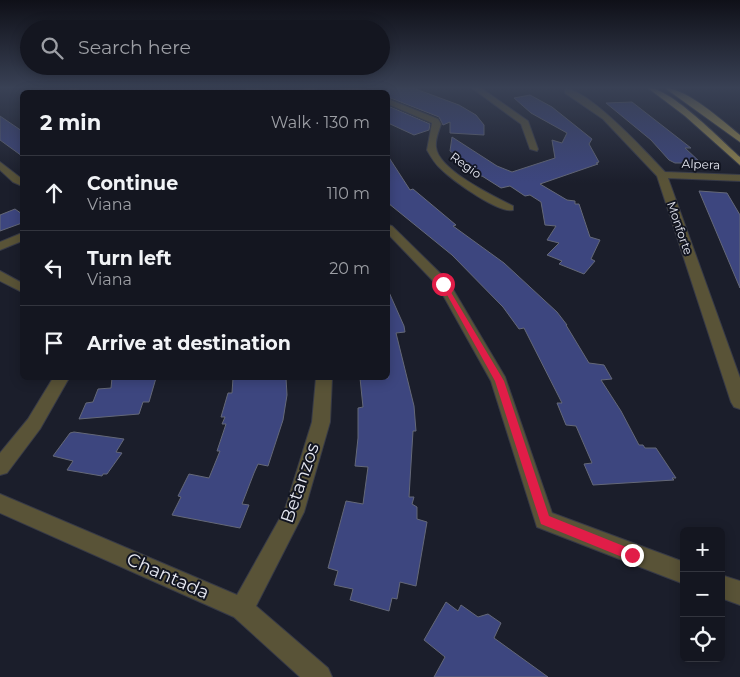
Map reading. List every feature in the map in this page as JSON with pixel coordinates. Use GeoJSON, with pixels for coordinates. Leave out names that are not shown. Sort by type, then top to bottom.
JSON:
{"type":"FeatureCollection","features":[{"type":"Feature","properties":{"kind":"main road"},"geometry":{"type":"LineString","coordinates":[[694,120],[740,162]]}},
{"type":"Feature","properties":{"kind":"main road"},"geometry":{"type":"LineString","coordinates":[[715,120],[740,139]]}},
{"type":"Feature","properties":{"kind":"street","name":"Regio"},"geometry":{"type":"LineString","coordinates":[[432,120],[437,124],[432,142],[434,156],[444,167],[509,208]]}},
{"type":"Feature","properties":{"kind":"street"},"geometry":{"type":"LineString","coordinates":[[520,120],[525,123],[534,149]]}},
{"type":"Feature","properties":{"kind":"street","name":"Monforte"},"geometry":{"type":"LineString","coordinates":[[608,120],[638,146],[662,175],[740,402]]}},
{"type":"Feature","properties":{"kind":"street"},"geometry":{"type":"LineString","coordinates":[[0,165],[20,182]]}},
{"type":"Feature","properties":{"kind":"street","name":"Alpera"},"geometry":{"type":"LineString","coordinates":[[662,175],[740,178]]}},
{"type":"Feature","properties":{"kind":"street"},"geometry":{"type":"LineString","coordinates":[[390,230],[443,284],[499,381],[544,520],[681,572]]}},
{"type":"Feature","properties":{"kind":"street"},"geometry":{"type":"LineString","coordinates":[[0,246],[20,238]]}},
{"type":"Feature","properties":{"kind":"street"},"geometry":{"type":"LineString","coordinates":[[0,275],[20,287]]}},
{"type":"Feature","properties":{"kind":"street"},"geometry":{"type":"LineString","coordinates":[[0,467],[34,424],[60,380]]}},
{"type":"Feature","properties":{"kind":"street","name":"Betanzos"},"geometry":{"type":"LineString","coordinates":[[242,609],[294,512],[321,422],[324,380]]}},
{"type":"Feature","properties":{"kind":"street","name":"Chantada"},"geometry":{"type":"LineString","coordinates":[[0,503],[242,609],[319,677]]}},
{"type":"Feature","properties":{"kind":"street"},"geometry":{"type":"LineString","coordinates":[[725,587],[740,593]]}},
{"type":"Feature","properties":{"kind":"building"},"geometry":{"type":"Polygon","coordinates":[[[0,120],[5,120],[20,130],[20,155],[0,140],[0,120]]]}},
{"type":"Feature","properties":{"kind":"building"},"geometry":{"type":"Polygon","coordinates":[[[390,120],[420,120],[430,124],[429,130],[414,135],[390,124],[390,120]]]}},
{"type":"Feature","properties":{"kind":"building"},"geometry":{"type":"Polygon","coordinates":[[[440,120],[480,120],[484,125],[484,135],[450,133],[450,122],[443,125],[440,120]]]}},
{"type":"Feature","properties":{"kind":"building"},"geometry":{"type":"Polygon","coordinates":[[[543,120],[568,120],[592,139],[589,144],[599,162],[596,163],[598,164],[540,184],[567,200],[575,201],[575,204],[579,204],[590,237],[600,240],[591,259],[595,261],[584,274],[559,264],[562,261],[547,255],[559,243],[547,240],[556,226],[545,225],[541,202],[530,195],[525,196],[510,186],[501,188],[479,176],[462,165],[468,163],[450,151],[452,137],[497,166],[512,172],[555,158],[552,140],[562,143],[567,133],[543,120]]]}},
{"type":"Feature","properties":{"kind":"building"},"geometry":{"type":"Polygon","coordinates":[[[626,120],[655,120],[691,148],[685,148],[701,163],[675,163],[669,160],[651,140],[626,120]]]}},
{"type":"Feature","properties":{"kind":"building"},"geometry":{"type":"Polygon","coordinates":[[[390,159],[410,190],[413,189],[456,225],[453,226],[504,263],[557,312],[567,325],[589,363],[604,365],[612,379],[601,380],[621,411],[639,445],[643,445],[645,448],[656,448],[676,478],[672,478],[674,480],[593,485],[584,464],[592,463],[576,426],[566,425],[557,403],[562,403],[524,328],[519,329],[503,307],[452,255],[390,205],[390,159]]]}},
{"type":"Feature","properties":{"kind":"building"},"geometry":{"type":"Polygon","coordinates":[[[699,191],[727,193],[740,215],[740,288],[699,191]]]}},
{"type":"Feature","properties":{"kind":"building"},"geometry":{"type":"Polygon","coordinates":[[[15,209],[20,213],[20,224],[0,231],[0,215],[15,209]]]}},
{"type":"Feature","properties":{"kind":"building"},"geometry":{"type":"Polygon","coordinates":[[[390,294],[404,326],[405,332],[396,333],[414,406],[416,431],[413,431],[409,497],[414,497],[412,504],[417,507],[417,519],[427,522],[416,586],[400,582],[397,599],[392,598],[389,611],[350,600],[353,589],[334,585],[338,571],[328,568],[346,501],[363,504],[368,467],[355,466],[358,438],[358,408],[363,407],[360,380],[390,380],[390,294]]]}},
{"type":"Feature","properties":{"kind":"building"},"geometry":{"type":"Polygon","coordinates":[[[112,380],[155,380],[149,402],[143,402],[139,414],[79,419],[86,403],[93,402],[98,389],[111,388],[112,380]]]}},
{"type":"Feature","properties":{"kind":"building"},"geometry":{"type":"Polygon","coordinates":[[[233,380],[286,380],[287,395],[283,420],[268,466],[258,464],[242,504],[249,505],[240,528],[172,515],[181,497],[178,496],[189,474],[209,478],[220,451],[217,451],[226,424],[222,424],[225,417],[221,417],[228,393],[232,393],[233,380]]]}},
{"type":"Feature","properties":{"kind":"building"},"geometry":{"type":"Polygon","coordinates":[[[70,433],[124,439],[116,452],[122,453],[107,474],[102,476],[67,470],[73,461],[53,456],[70,433]]]}},
{"type":"Feature","properties":{"kind":"building"},"geometry":{"type":"Polygon","coordinates":[[[446,602],[458,611],[461,605],[478,617],[488,614],[501,623],[494,638],[548,677],[434,677],[445,657],[424,640],[446,602]]]}},
{"type":"Feature","properties":{"kind":"route"},"geometry":{"type":"LineString","coordinates":[[443,284],[499,381],[544,520],[632,555]]}}]}
